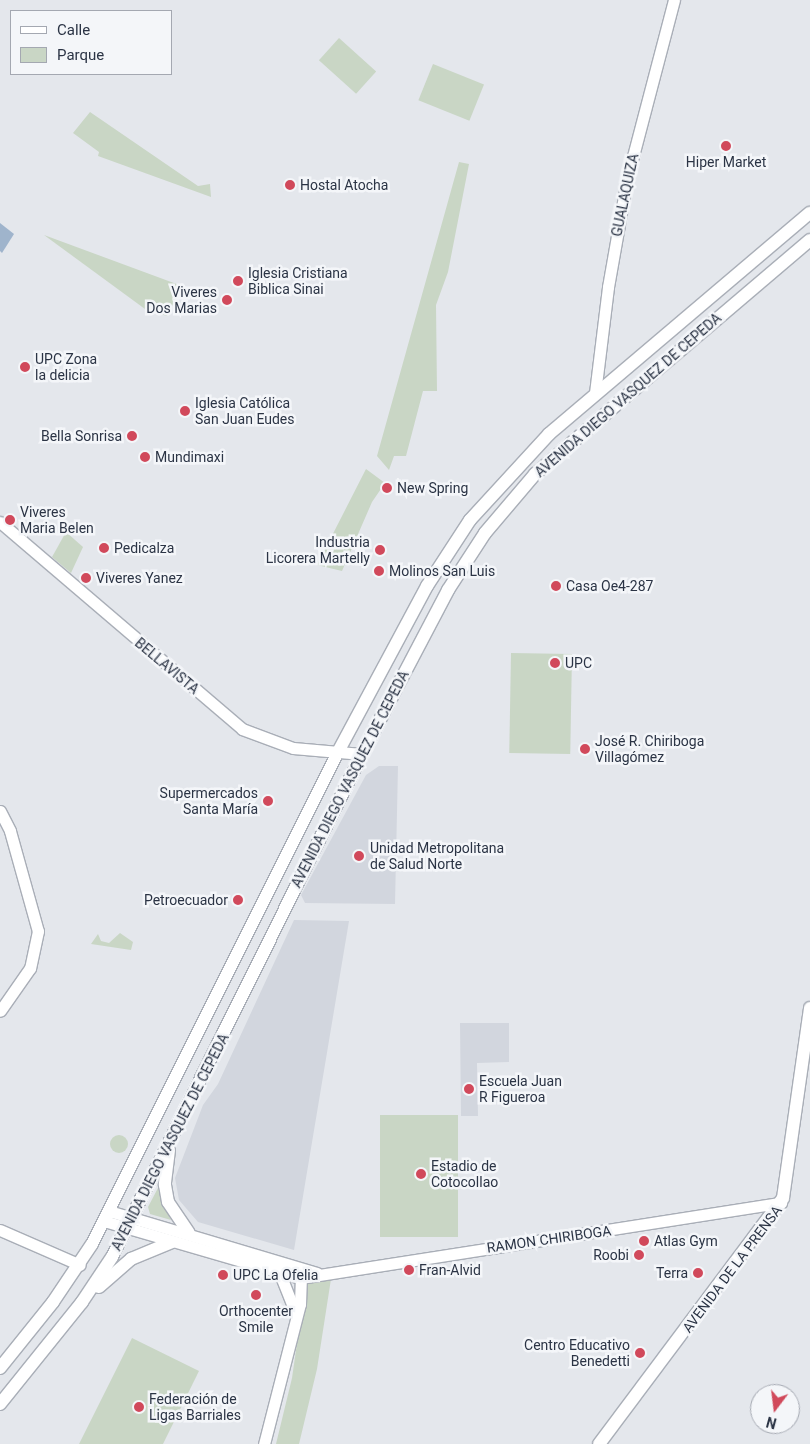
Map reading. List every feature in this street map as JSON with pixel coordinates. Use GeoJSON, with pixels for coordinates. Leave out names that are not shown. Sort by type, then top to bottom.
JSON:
{"type":"FeatureCollection","features":[{"type":"Feature","properties":{"kind":"main road","name":"AVENIDA DIEGO VASQUEZ DE CEPEDA"},"geometry":{"type":"LineString","coordinates":[[0,1368],[80,1265],[107,1216],[338,752],[427,586],[470,520],[526,455],[595,393],[810,213]]}},
{"type":"Feature","properties":{"kind":"main road","name":"AVENIDA DIEGO VASQUEZ DE CEPEDA"},"geometry":{"type":"LineString","coordinates":[[0,1404],[82,1302],[130,1223],[362,754],[448,590],[485,533],[535,474],[810,240]]}},
{"type":"Feature","properties":{"kind":"main road","name":"AVENIDA DE LA PRENSA"},"geometry":{"type":"LineString","coordinates":[[599,1444],[782,1201],[810,1008]]}},
{"type":"Feature","properties":{"kind":"main road"},"geometry":{"type":"LineString","coordinates":[[170,1142],[165,1186],[168,1202],[189,1233]]}},
{"type":"Feature","properties":{"kind":"main road"},"geometry":{"type":"LineString","coordinates":[[82,1302],[131,1259],[172,1242]]}},
{"type":"Feature","properties":{"kind":"street","name":"GUALAQUIZA"},"geometry":{"type":"LineString","coordinates":[[595,393],[608,287],[627,179],[674,0]]}},
{"type":"Feature","properties":{"kind":"street","name":"BELLAVISTA"},"geometry":{"type":"LineString","coordinates":[[0,522],[242,729],[281,745],[362,754]]}},
{"type":"Feature","properties":{"kind":"street"},"geometry":{"type":"LineString","coordinates":[[0,810],[10,831],[38,931],[30,968],[0,1011]]}},
{"type":"Feature","properties":{"kind":"street","name":"RAMON CHIRIBOGA"},"geometry":{"type":"LineString","coordinates":[[130,1223],[172,1242],[280,1274],[300,1278],[317,1273],[782,1201]]}},
{"type":"Feature","properties":{"kind":"street","name":"RAMON CHIRIBOGA"},"geometry":{"type":"LineString","coordinates":[[107,1216],[130,1223],[189,1233],[302,1266],[317,1273]]}},
{"type":"Feature","properties":{"kind":"street"},"geometry":{"type":"LineString","coordinates":[[0,1230],[80,1265]]}},
{"type":"Feature","properties":{"kind":"street"},"geometry":{"type":"LineString","coordinates":[[264,1444],[301,1295],[300,1278],[302,1266]]}},
{"type":"Feature","properties":{"kind":"street"},"geometry":{"type":"LineString","coordinates":[[280,1274],[296,1314]]}},
{"type":"Feature","properties":{"kind":"shaded area","name":"Unidad Metropolitana de Salud Norte"},"geometry":{"type":"Polygon","coordinates":[[[379,766],[398,766],[395,904],[305,903],[301,895],[366,775],[379,766]]]}},
{"type":"Feature","properties":{"kind":"shaded area"},"geometry":{"type":"Polygon","coordinates":[[[294,920],[349,921],[294,1250],[198,1222],[179,1200],[175,1178],[203,1105],[218,1084],[294,920]]]}},
{"type":"Feature","properties":{"kind":"shaded area","name":"Escuela Juan R Figueroa"},"geometry":{"type":"Polygon","coordinates":[[[460,1023],[509,1023],[509,1062],[477,1063],[478,1116],[461,1116],[460,1023]]]}},
{"type":"Feature","properties":{"kind":"green space"},"geometry":{"type":"Polygon","coordinates":[[[339,38],[376,71],[356,94],[319,60],[339,38]]]}},
{"type":"Feature","properties":{"kind":"green space"},"geometry":{"type":"Polygon","coordinates":[[[433,64],[484,85],[469,121],[418,100],[433,64]]]}},
{"type":"Feature","properties":{"kind":"green space"},"geometry":{"type":"Polygon","coordinates":[[[90,112],[198,186],[210,184],[211,197],[98,156],[99,152],[73,133],[90,112]]]}},
{"type":"Feature","properties":{"kind":"green space"},"geometry":{"type":"Polygon","coordinates":[[[459,162],[469,164],[448,272],[436,305],[437,391],[423,391],[406,456],[394,456],[389,470],[377,456],[459,162]]]}},
{"type":"Feature","properties":{"kind":"green space"},"geometry":{"type":"Polygon","coordinates":[[[44,235],[182,286],[167,316],[145,309],[44,235]]]}},
{"type":"Feature","properties":{"kind":"green space"},"geometry":{"type":"Polygon","coordinates":[[[366,469],[385,483],[372,502],[342,571],[317,565],[366,469]]]}},
{"type":"Feature","properties":{"kind":"green space"},"geometry":{"type":"Polygon","coordinates":[[[66,532],[83,547],[71,573],[52,557],[66,532]]]}},
{"type":"Feature","properties":{"kind":"green space"},"geometry":{"type":"Polygon","coordinates":[[[511,653],[572,654],[570,754],[509,753],[511,653]]]}},
{"type":"Feature","properties":{"kind":"green space"},"geometry":{"type":"Polygon","coordinates":[[[120,933],[133,942],[131,950],[91,944],[98,934],[101,941],[109,943],[120,933]]]}},
{"type":"Feature","properties":{"kind":"green space","name":"Estadio de Cotocollao"},"geometry":{"type":"Polygon","coordinates":[[[380,1115],[458,1115],[458,1237],[380,1237],[380,1115]]]}},
{"type":"Feature","properties":{"kind":"green space"},"geometry":{"type":"Polygon","coordinates":[[[119,1135],[125,1138],[128,1144],[125,1150],[119,1153],[113,1150],[110,1144],[113,1138],[119,1135]]]}},
{"type":"Feature","properties":{"kind":"green space"},"geometry":{"type":"Polygon","coordinates":[[[158,1188],[171,1220],[150,1214],[148,1207],[158,1188]]]}},
{"type":"Feature","properties":{"kind":"green space"},"geometry":{"type":"Polygon","coordinates":[[[331,1279],[317,1369],[299,1444],[276,1444],[292,1378],[306,1281],[331,1279]]]}},
{"type":"Feature","properties":{"kind":"green space","name":"Federación de Ligas Barriales"},"geometry":{"type":"Polygon","coordinates":[[[132,1338],[199,1371],[163,1444],[79,1444],[132,1338]]]}},
{"type":"Feature","properties":{"kind":"water"},"geometry":{"type":"Polygon","coordinates":[[[0,223],[14,234],[2,253],[0,251],[0,223]]]}},
{"type":"Feature","properties":{"kind":"place","name":"Hiper Market"},"geometry":{"type":"Point","coordinates":[726,146]}},
{"type":"Feature","properties":{"kind":"place","name":"Hostal Atocha"},"geometry":{"type":"Point","coordinates":[290,185]}},
{"type":"Feature","properties":{"kind":"place","name":"Iglesia Cristiana Biblica Sinai"},"geometry":{"type":"Point","coordinates":[238,281]}},
{"type":"Feature","properties":{"kind":"place","name":"Viveres Dos Marias"},"geometry":{"type":"Point","coordinates":[227,300]}},
{"type":"Feature","properties":{"kind":"place","name":"UPC Zona la delicia"},"geometry":{"type":"Point","coordinates":[25,367]}},
{"type":"Feature","properties":{"kind":"place","name":"Iglesia Católica San Juan Eudes"},"geometry":{"type":"Point","coordinates":[185,411]}},
{"type":"Feature","properties":{"kind":"place","name":"Bella Sonrisa"},"geometry":{"type":"Point","coordinates":[132,436]}},
{"type":"Feature","properties":{"kind":"place","name":"Mundimaxi"},"geometry":{"type":"Point","coordinates":[145,457]}},
{"type":"Feature","properties":{"kind":"place","name":"New Spring"},"geometry":{"type":"Point","coordinates":[387,488]}},
{"type":"Feature","properties":{"kind":"place","name":"Viveres Maria Belen"},"geometry":{"type":"Point","coordinates":[10,520]}},
{"type":"Feature","properties":{"kind":"place","name":"Pedicalza"},"geometry":{"type":"Point","coordinates":[104,548]}},
{"type":"Feature","properties":{"kind":"place","name":"Industria Licorera Martelly"},"geometry":{"type":"Point","coordinates":[380,550]}},
{"type":"Feature","properties":{"kind":"place","name":"Molinos San Luis"},"geometry":{"type":"Point","coordinates":[379,571]}},
{"type":"Feature","properties":{"kind":"place","name":"Viveres Yanez"},"geometry":{"type":"Point","coordinates":[86,578]}},
{"type":"Feature","properties":{"kind":"place","name":"Casa Oe4-287"},"geometry":{"type":"Point","coordinates":[556,586]}},
{"type":"Feature","properties":{"kind":"place","name":"UPC"},"geometry":{"type":"Point","coordinates":[555,663]}},
{"type":"Feature","properties":{"kind":"place","name":"José R. Chiriboga Villagómez"},"geometry":{"type":"Point","coordinates":[585,749]}},
{"type":"Feature","properties":{"kind":"place","name":"Supermercados Santa María"},"geometry":{"type":"Point","coordinates":[268,801]}},
{"type":"Feature","properties":{"kind":"place","name":"Unidad Metropolitana de Salud Norte"},"geometry":{"type":"Point","coordinates":[359,856]}},
{"type":"Feature","properties":{"kind":"place","name":"Petroecuador"},"geometry":{"type":"Point","coordinates":[238,900]}},
{"type":"Feature","properties":{"kind":"place","name":"Escuela Juan R Figueroa"},"geometry":{"type":"Point","coordinates":[469,1089]}},
{"type":"Feature","properties":{"kind":"place","name":"Estadio de Cotocollao"},"geometry":{"type":"Point","coordinates":[421,1174]}},
{"type":"Feature","properties":{"kind":"place","name":"Atlas Gym"},"geometry":{"type":"Point","coordinates":[644,1241]}},
{"type":"Feature","properties":{"kind":"place","name":"Roobi"},"geometry":{"type":"Point","coordinates":[639,1255]}},
{"type":"Feature","properties":{"kind":"place","name":"Fran-Alvid"},"geometry":{"type":"Point","coordinates":[409,1270]}},
{"type":"Feature","properties":{"kind":"place","name":"Terra"},"geometry":{"type":"Point","coordinates":[698,1273]}},
{"type":"Feature","properties":{"kind":"place","name":"UPC La Ofelia"},"geometry":{"type":"Point","coordinates":[223,1275]}},
{"type":"Feature","properties":{"kind":"place","name":"Orthocenter Smile"},"geometry":{"type":"Point","coordinates":[256,1295]}},
{"type":"Feature","properties":{"kind":"place","name":"Centro Educativo Benedetti"},"geometry":{"type":"Point","coordinates":[640,1353]}},
{"type":"Feature","properties":{"kind":"place","name":"Federación de Ligas Barriales"},"geometry":{"type":"Point","coordinates":[139,1407]}}]}
